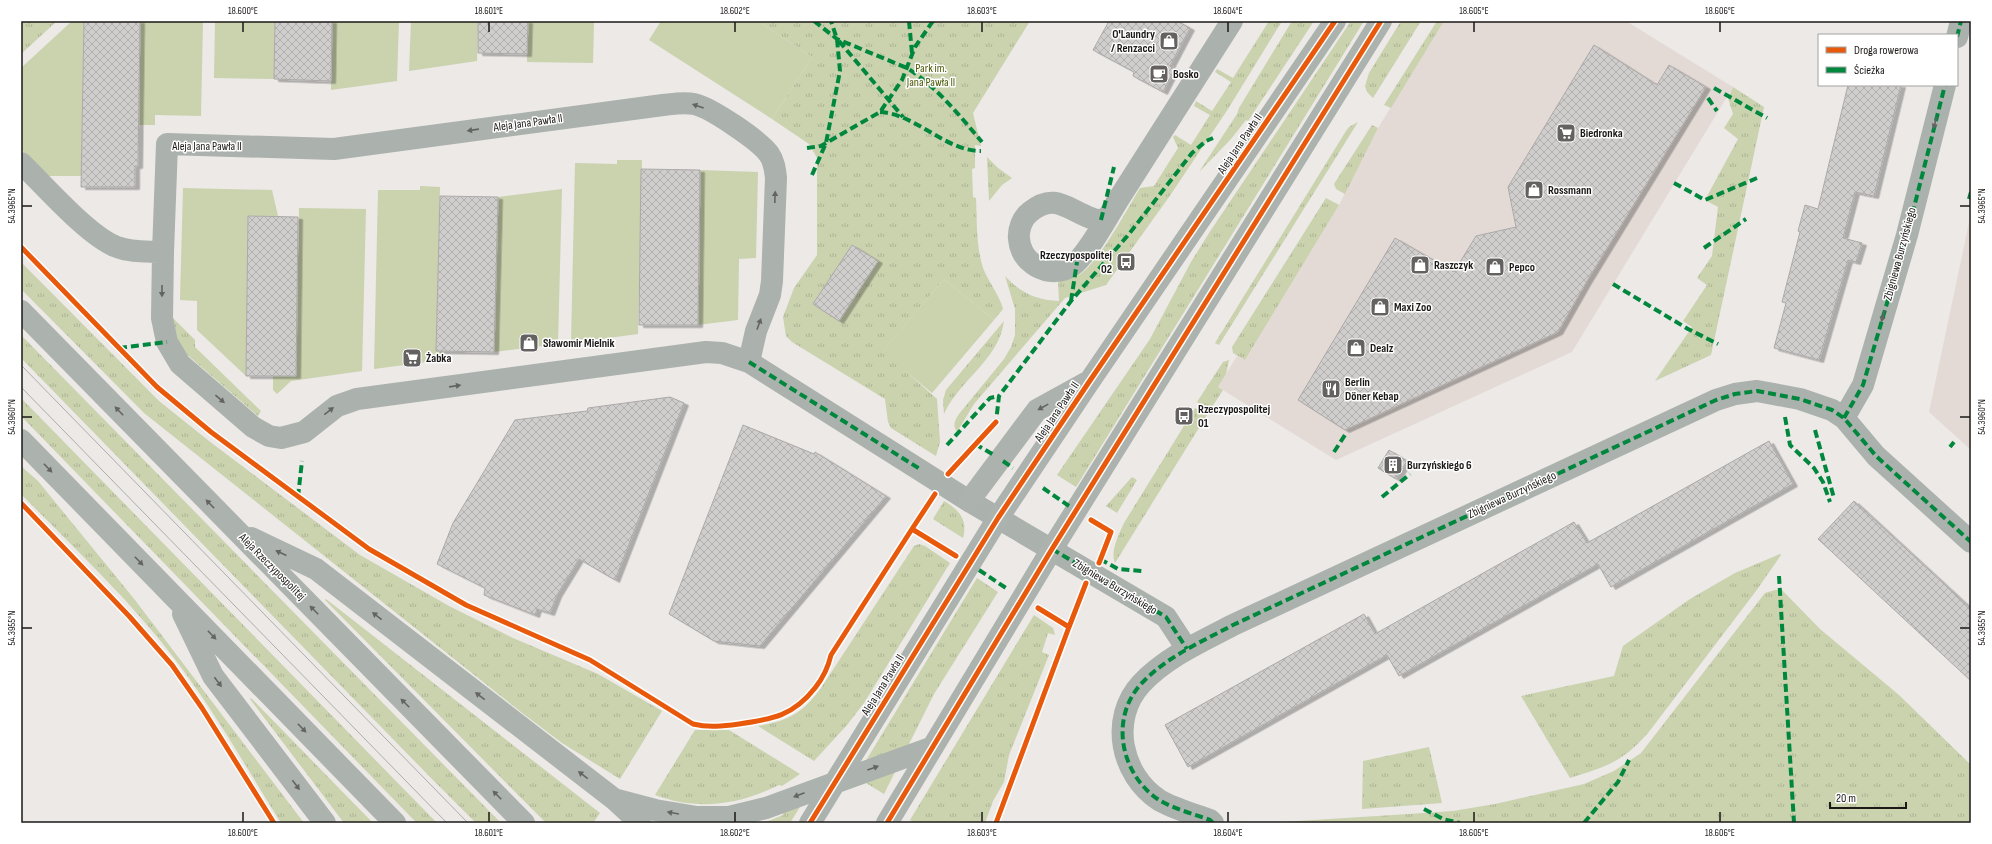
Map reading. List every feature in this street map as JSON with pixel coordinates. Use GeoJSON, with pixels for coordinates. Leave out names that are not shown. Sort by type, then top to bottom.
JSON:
{"type":"FeatureCollection","features":[{"type":"Feature","properties":{"kind":"main road","name":"Aleja Jana Pawła II"},"geometry":{"type":"LineString","coordinates":[[810,823],[998,518],[1335,21]]}},
{"type":"Feature","properties":{"kind":"main road"},"geometry":{"type":"LineString","coordinates":[[887,823],[1052,549],[1381,21]]}},
{"type":"Feature","properties":{"kind":"main road","name":"Aleja Rzeczypospolitej"},"geometry":{"type":"LineString","coordinates":[[21,311],[524,823]]}},
{"type":"Feature","properties":{"kind":"main road"},"geometry":{"type":"LineString","coordinates":[[969,500],[1036,410],[1089,382]]}},
{"type":"Feature","properties":{"kind":"main road"},"geometry":{"type":"LineString","coordinates":[[21,440],[394,823]]}},
{"type":"Feature","properties":{"kind":"main road"},"geometry":{"type":"LineString","coordinates":[[237,532],[316,569],[614,799],[640,823]]}},
{"type":"Feature","properties":{"kind":"main road"},"geometry":{"type":"LineString","coordinates":[[175,597],[214,676],[325,823]]}},
{"type":"Feature","properties":{"kind":"main road"},"geometry":{"type":"LineString","coordinates":[[614,799],[655,810],[697,817],[729,816],[766,808],[933,746]]}},
{"type":"Feature","properties":{"kind":"street"},"geometry":{"type":"LineString","coordinates":[[1106,221],[1232,21]]}},
{"type":"Feature","properties":{"kind":"street"},"geometry":{"type":"LineString","coordinates":[[1958,34],[1961,21]]}},
{"type":"Feature","properties":{"kind":"street","name":"Zbigniewa Burzyńskiego"},"geometry":{"type":"LineString","coordinates":[[1844,418],[1862,385],[1907,235],[1945,86]]}},
{"type":"Feature","properties":{"kind":"street","name":"Aleja Jana Pawła II"},"geometry":{"type":"LineString","coordinates":[[749,362],[756,331],[770,296],[772,281],[776,178],[774,164],[770,155],[756,141],[695,104],[663,105],[334,149],[167,144],[162,318],[167,342],[180,364],[253,427],[269,436],[281,438],[304,432],[337,406],[356,399],[706,352],[722,353],[749,362],[998,518]]}},
{"type":"Feature","properties":{"kind":"street"},"geometry":{"type":"LineString","coordinates":[[21,162],[80,221],[116,247],[129,251],[163,252]]}},
{"type":"Feature","properties":{"kind":"street","name":"Zbigniewa Burzyńskiego"},"geometry":{"type":"LineString","coordinates":[[1213,823],[1210,820],[1161,800],[1148,791],[1132,772],[1127,760],[1122,723],[1127,707],[1137,689],[1152,674],[1187,649],[1240,622],[1716,400],[1735,394],[1757,391],[1818,404],[1832,410],[1844,418],[1876,456],[1971,542]]}},
{"type":"Feature","properties":{"kind":"street","name":"Zbigniewa Burzyńskiego"},"geometry":{"type":"LineString","coordinates":[[998,518],[1166,617],[1187,649]]}},
{"type":"Feature","properties":{"kind":"shaded area"},"geometry":{"type":"Polygon","coordinates":[[[1444,21],[1626,21],[1733,87],[1572,352],[1336,460],[1218,387],[1237,356],[1245,360],[1339,205],[1378,128],[1444,21]]]}},
{"type":"Feature","properties":{"kind":"shaded area"},"geometry":{"type":"Polygon","coordinates":[[[1971,213],[1971,450],[1929,412],[1971,213]]]}},
{"type":"Feature","properties":{"kind":"green space"},"geometry":{"type":"Polygon","coordinates":[[[21,21],[57,21],[21,54],[21,21]]]}},
{"type":"Feature","properties":{"kind":"green space"},"geometry":{"type":"Polygon","coordinates":[[[72,21],[84,21],[81,176],[48,176],[21,149],[21,68],[72,21]]]}},
{"type":"Feature","properties":{"kind":"green space"},"geometry":{"type":"Polygon","coordinates":[[[140,21],[203,21],[201,116],[155,115],[155,125],[138,125],[140,21]]]}},
{"type":"Feature","properties":{"kind":"green space"},"geometry":{"type":"Polygon","coordinates":[[[215,21],[275,21],[274,79],[214,78],[215,21]]]}},
{"type":"Feature","properties":{"kind":"green space"},"geometry":{"type":"Polygon","coordinates":[[[332,21],[399,21],[397,81],[331,90],[332,21]]]}},
{"type":"Feature","properties":{"kind":"green space"},"geometry":{"type":"Polygon","coordinates":[[[411,21],[478,21],[477,61],[409,71],[411,21]]]}},
{"type":"Feature","properties":{"kind":"green space"},"geometry":{"type":"Polygon","coordinates":[[[528,21],[594,21],[593,63],[527,62],[528,21]]]}},
{"type":"Feature","properties":{"kind":"green space"},"geometry":{"type":"Polygon","coordinates":[[[661,21],[758,21],[812,57],[772,119],[649,40],[661,21]]]}},
{"type":"Feature","properties":{"kind":"green space","name":"Park im. Jana Pawła II"},"geometry":{"type":"Polygon","coordinates":[[[758,21],[1030,21],[973,113],[981,146],[975,145],[975,168],[972,169],[973,197],[976,198],[979,251],[983,268],[999,298],[1003,309],[994,320],[944,279],[883,351],[937,399],[940,442],[936,456],[891,428],[888,422],[885,399],[792,342],[786,336],[783,317],[794,288],[817,255],[817,158],[809,144],[772,119],[812,57],[758,21]]]}},
{"type":"Feature","properties":{"kind":"green space"},"geometry":{"type":"Polygon","coordinates":[[[1269,21],[1282,21],[1228,109],[1169,197],[1106,285],[1065,298],[974,404],[957,432],[954,425],[955,420],[1004,359],[1011,347],[1015,335],[1015,309],[1005,276],[1017,287],[1029,294],[1043,299],[1059,301],[1058,281],[1066,280],[1079,275],[1087,268],[1112,235],[1140,188],[1154,186],[1178,148],[1173,137],[1175,135],[1191,145],[1210,115],[1194,106],[1196,101],[1212,111],[1231,82],[1215,72],[1217,69],[1233,78],[1269,21]]]}},
{"type":"Feature","properties":{"kind":"green space"},"geometry":{"type":"Polygon","coordinates":[[[1292,21],[1314,21],[1248,121],[1246,120],[1231,139],[1199,172],[1237,114],[1239,108],[1292,21]]]}},
{"type":"Feature","properties":{"kind":"green space"},"geometry":{"type":"Polygon","coordinates":[[[1351,21],[1364,21],[1076,487],[1057,475],[1150,339],[1191,262],[1211,230],[1351,21]]]}},
{"type":"Feature","properties":{"kind":"green space"},"geometry":{"type":"Polygon","coordinates":[[[1401,21],[1421,21],[1373,98],[1367,92],[1365,86],[1369,73],[1401,21]]]}},
{"type":"Feature","properties":{"kind":"green space"},"geometry":{"type":"Polygon","coordinates":[[[1437,21],[1444,21],[1391,108],[1384,105],[1437,21]]]}},
{"type":"Feature","properties":{"kind":"green space"},"geometry":{"type":"Polygon","coordinates":[[[1733,87],[1764,107],[1711,355],[1655,381],[1692,327],[1683,321],[1707,285],[1697,278],[1712,256],[1718,207],[1705,200],[1738,139],[1724,128],[1733,114],[1728,98],[1733,87]]]}},
{"type":"Feature","properties":{"kind":"green space"},"geometry":{"type":"Polygon","coordinates":[[[1358,122],[1219,345],[1215,343],[1346,131],[1349,127],[1358,122]]]}},
{"type":"Feature","properties":{"kind":"green space"},"geometry":{"type":"Polygon","coordinates":[[[1372,125],[1378,128],[1345,194],[1336,189],[1334,184],[1372,125]]]}},
{"type":"Feature","properties":{"kind":"green space"},"geometry":{"type":"Polygon","coordinates":[[[987,157],[998,168],[1012,178],[1002,185],[989,201],[987,157]]]}},
{"type":"Feature","properties":{"kind":"green space"},"geometry":{"type":"Polygon","coordinates":[[[617,160],[642,160],[638,334],[571,343],[575,163],[617,164],[617,160]]]}},
{"type":"Feature","properties":{"kind":"green space"},"geometry":{"type":"Polygon","coordinates":[[[700,170],[758,172],[756,258],[739,259],[738,320],[697,325],[700,170]]]}},
{"type":"Feature","properties":{"kind":"green space"},"geometry":{"type":"Polygon","coordinates":[[[420,186],[440,187],[436,350],[442,351],[442,360],[374,369],[378,190],[420,190],[420,186]]]}},
{"type":"Feature","properties":{"kind":"green space"},"geometry":{"type":"Polygon","coordinates":[[[183,188],[272,190],[278,216],[248,216],[246,376],[197,330],[197,301],[180,300],[183,188]]]}},
{"type":"Feature","properties":{"kind":"green space"},"geometry":{"type":"Polygon","coordinates":[[[562,189],[558,344],[494,352],[498,197],[562,189]]]}},
{"type":"Feature","properties":{"kind":"green space"},"geometry":{"type":"Polygon","coordinates":[[[1326,198],[1339,205],[1245,360],[1233,353],[1232,347],[1326,198]]]}},
{"type":"Feature","properties":{"kind":"green space"},"geometry":{"type":"Polygon","coordinates":[[[299,208],[366,209],[362,371],[291,381],[277,394],[273,390],[273,376],[296,376],[299,208]]]}},
{"type":"Feature","properties":{"kind":"green space"},"geometry":{"type":"Polygon","coordinates":[[[21,262],[159,401],[209,441],[360,555],[449,606],[513,638],[598,674],[662,711],[620,779],[562,743],[521,712],[144,413],[21,289],[21,262]]]}},
{"type":"Feature","properties":{"kind":"green space"},"geometry":{"type":"Polygon","coordinates":[[[944,279],[994,320],[932,393],[882,352],[944,279]]]}},
{"type":"Feature","properties":{"kind":"green space"},"geometry":{"type":"Polygon","coordinates":[[[173,318],[195,340],[195,347],[261,411],[258,416],[184,352],[178,341],[173,318]]]}},
{"type":"Feature","properties":{"kind":"green space"},"geometry":{"type":"Polygon","coordinates":[[[1004,321],[1001,335],[995,347],[959,390],[944,414],[943,400],[946,390],[1004,321]]]}},
{"type":"Feature","properties":{"kind":"green space"},"geometry":{"type":"Polygon","coordinates":[[[21,335],[501,823],[476,823],[431,778],[21,358],[21,335]]]}},
{"type":"Feature","properties":{"kind":"green space"},"geometry":{"type":"Polygon","coordinates":[[[1229,360],[1226,374],[1218,387],[1223,390],[1210,410],[1197,402],[1223,362],[1229,360]]]}},
{"type":"Feature","properties":{"kind":"green space"},"geometry":{"type":"Polygon","coordinates":[[[21,398],[437,823],[417,823],[408,814],[21,416],[21,398]]]}},
{"type":"Feature","properties":{"kind":"green space"},"geometry":{"type":"Polygon","coordinates":[[[1195,408],[1207,415],[1115,563],[1114,548],[1124,523],[1195,408]]]}},
{"type":"Feature","properties":{"kind":"green space"},"geometry":{"type":"Polygon","coordinates":[[[21,466],[38,481],[135,600],[304,823],[281,823],[216,718],[189,678],[157,636],[120,594],[21,494],[21,466]]]}},
{"type":"Feature","properties":{"kind":"green space"},"geometry":{"type":"Polygon","coordinates":[[[1132,477],[1137,480],[1117,513],[1106,506],[1132,477]]]}},
{"type":"Feature","properties":{"kind":"green space"},"geometry":{"type":"Polygon","coordinates":[[[944,501],[954,508],[961,516],[964,525],[963,538],[933,519],[944,501]]]}},
{"type":"Feature","properties":{"kind":"green space"},"geometry":{"type":"Polygon","coordinates":[[[919,544],[925,546],[950,563],[864,703],[847,725],[814,761],[758,726],[786,718],[801,710],[808,704],[821,688],[914,546],[919,544]]]}},
{"type":"Feature","properties":{"kind":"green space"},"geometry":{"type":"Polygon","coordinates":[[[1780,554],[1781,555],[1756,591],[1648,733],[1630,751],[1613,762],[1570,778],[1521,696],[1614,676],[1623,646],[1690,599],[1735,573],[1780,554]]]}},
{"type":"Feature","properties":{"kind":"green space"},"geometry":{"type":"Polygon","coordinates":[[[977,578],[998,592],[934,694],[884,794],[856,777],[977,578]]]}},
{"type":"Feature","properties":{"kind":"green space"},"geometry":{"type":"Polygon","coordinates":[[[1775,590],[1782,590],[1820,629],[1899,695],[1971,765],[1971,823],[1264,823],[1453,811],[1495,804],[1584,784],[1614,771],[1641,753],[1765,593],[1775,590]]]}},
{"type":"Feature","properties":{"kind":"green space"},"geometry":{"type":"Polygon","coordinates":[[[326,599],[600,813],[593,823],[546,823],[325,600],[326,599]]]}},
{"type":"Feature","properties":{"kind":"green space"},"geometry":{"type":"Polygon","coordinates":[[[1034,615],[1053,628],[1055,635],[1048,633],[1042,652],[1049,655],[1009,755],[1004,782],[993,801],[985,823],[915,823],[910,820],[1034,615]]]}},
{"type":"Feature","properties":{"kind":"green space"},"geometry":{"type":"Polygon","coordinates":[[[251,698],[373,823],[344,823],[250,699],[251,698]]]}},
{"type":"Feature","properties":{"kind":"green space"},"geometry":{"type":"Polygon","coordinates":[[[695,730],[729,730],[800,774],[782,786],[779,785],[749,797],[718,804],[687,803],[655,795],[695,730]]]}},
{"type":"Feature","properties":{"kind":"green space"},"geometry":{"type":"Polygon","coordinates":[[[1429,747],[1442,803],[1362,809],[1363,761],[1429,747]]]}},
{"type":"Feature","properties":{"kind":"green space"},"geometry":{"type":"Polygon","coordinates":[[[803,802],[790,823],[764,823],[783,815],[783,812],[803,802]]]}},
{"type":"Feature","properties":{"kind":"green space"},"geometry":{"type":"Polygon","coordinates":[[[1238,821],[1264,823],[1231,823],[1238,821]]]}},
{"type":"Feature","properties":{"kind":"building"},"geometry":{"type":"Polygon","coordinates":[[[84,21],[140,21],[138,166],[135,166],[135,187],[81,187],[84,21]]]}},
{"type":"Feature","properties":{"kind":"building"},"geometry":{"type":"Polygon","coordinates":[[[275,21],[332,21],[331,81],[274,79],[275,21]]]}},
{"type":"Feature","properties":{"kind":"building"},"geometry":{"type":"Polygon","coordinates":[[[478,21],[528,21],[527,54],[478,53],[478,21]]]}},
{"type":"Feature","properties":{"kind":"building"},"geometry":{"type":"Polygon","coordinates":[[[1109,21],[1177,21],[1190,28],[1170,66],[1175,68],[1163,92],[1133,76],[1134,72],[1093,50],[1109,21]]]}},
{"type":"Feature","properties":{"kind":"building"},"geometry":{"type":"Polygon","coordinates":[[[1594,45],[1657,85],[1669,65],[1706,87],[1587,281],[1558,332],[1345,430],[1298,400],[1395,238],[1454,272],[1476,236],[1516,227],[1508,187],[1594,45]]]}},
{"type":"Feature","properties":{"kind":"building"},"geometry":{"type":"Polygon","coordinates":[[[1848,86],[1901,86],[1874,196],[1855,192],[1843,238],[1862,243],[1856,262],[1848,260],[1819,360],[1774,348],[1786,303],[1782,302],[1800,232],[1798,231],[1805,205],[1818,209],[1848,86]]]}},
{"type":"Feature","properties":{"kind":"building"},"geometry":{"type":"Polygon","coordinates":[[[641,169],[700,170],[698,325],[639,325],[641,169]]]}},
{"type":"Feature","properties":{"kind":"building"},"geometry":{"type":"Polygon","coordinates":[[[440,196],[498,197],[494,352],[436,351],[440,196]]]}},
{"type":"Feature","properties":{"kind":"building"},"geometry":{"type":"Polygon","coordinates":[[[248,216],[298,217],[296,376],[246,376],[248,216]]]}},
{"type":"Feature","properties":{"kind":"building"},"geometry":{"type":"Polygon","coordinates":[[[852,245],[878,261],[839,321],[813,304],[852,245]]]}},
{"type":"Feature","properties":{"kind":"building"},"geometry":{"type":"Polygon","coordinates":[[[670,397],[684,403],[615,580],[579,559],[557,595],[550,613],[537,609],[535,615],[484,595],[485,588],[437,564],[453,523],[515,420],[587,411],[588,408],[670,397]]]}},
{"type":"Feature","properties":{"kind":"building"},"geometry":{"type":"Polygon","coordinates":[[[743,425],[814,454],[815,452],[886,496],[760,646],[714,641],[669,614],[743,425]]]}},
{"type":"Feature","properties":{"kind":"building"},"geometry":{"type":"Polygon","coordinates":[[[1769,441],[1793,484],[1611,587],[1598,564],[1399,676],[1387,655],[1188,767],[1165,725],[1364,614],[1375,634],[1574,522],[1587,543],[1769,441]]]}},
{"type":"Feature","properties":{"kind":"building","name":"Burzyńskiego 6"},"geometry":{"type":"Polygon","coordinates":[[[1389,450],[1407,461],[1396,479],[1378,468],[1389,450]]]}},
{"type":"Feature","properties":{"kind":"building"},"geometry":{"type":"Polygon","coordinates":[[[1854,501],[1971,609],[1971,681],[1818,539],[1854,501]]]}},
{"type":"Feature","properties":{"kind":"tram line"},"geometry":{"type":"LineString","coordinates":[[21,365],[468,823]]}},
{"type":"Feature","properties":{"kind":"tram line"},"geometry":{"type":"LineString","coordinates":[[21,387],[447,823]]}},
{"type":"Feature","properties":{"kind":"marked path"},"geometry":{"type":"LineString","coordinates":[[814,21],[837,39],[907,68],[938,93],[982,142]]}},
{"type":"Feature","properties":{"kind":"marked path"},"geometry":{"type":"LineString","coordinates":[[812,175],[826,143],[840,71],[837,39],[831,21]]}},
{"type":"Feature","properties":{"kind":"marked path"},"geometry":{"type":"LineString","coordinates":[[909,21],[912,53]]}},
{"type":"Feature","properties":{"kind":"marked path"},"geometry":{"type":"LineString","coordinates":[[807,148],[821,146],[880,112],[902,80],[915,47],[933,21]]}},
{"type":"Feature","properties":{"kind":"marked path"},"geometry":{"type":"LineString","coordinates":[[1958,34],[1961,21]]}},
{"type":"Feature","properties":{"kind":"marked path"},"geometry":{"type":"LineString","coordinates":[[839,41],[903,117]]}},
{"type":"Feature","properties":{"kind":"marked path"},"geometry":{"type":"LineString","coordinates":[[1844,418],[1863,385],[1907,235],[1945,86]]}},
{"type":"Feature","properties":{"kind":"marked path"},"geometry":{"type":"LineString","coordinates":[[1714,88],[1767,118]]}},
{"type":"Feature","properties":{"kind":"marked path"},"geometry":{"type":"LineString","coordinates":[[1708,98],[1717,111]]}},
{"type":"Feature","properties":{"kind":"marked path"},"geometry":{"type":"LineString","coordinates":[[880,112],[893,114],[906,119],[955,145],[981,151]]}},
{"type":"Feature","properties":{"kind":"marked path"},"geometry":{"type":"LineString","coordinates":[[993,425],[996,422],[999,396],[1071,301],[1129,234],[1192,153],[1206,141],[1213,138]]}},
{"type":"Feature","properties":{"kind":"marked path"},"geometry":{"type":"LineString","coordinates":[[1101,220],[1114,167]]}},
{"type":"Feature","properties":{"kind":"marked path"},"geometry":{"type":"LineString","coordinates":[[1674,183],[1705,200],[1757,178]]}},
{"type":"Feature","properties":{"kind":"marked path"},"geometry":{"type":"LineString","coordinates":[[1969,199],[1971,192]]}},
{"type":"Feature","properties":{"kind":"marked path"},"geometry":{"type":"LineString","coordinates":[[1704,248],[1746,219]]}},
{"type":"Feature","properties":{"kind":"marked path"},"geometry":{"type":"LineString","coordinates":[[1071,301],[1077,262]]}},
{"type":"Feature","properties":{"kind":"marked path"},"geometry":{"type":"LineString","coordinates":[[1613,284],[1688,329],[1718,344]]}},
{"type":"Feature","properties":{"kind":"marked path"},"geometry":{"type":"LineString","coordinates":[[119,348],[167,342]]}},
{"type":"Feature","properties":{"kind":"marked path"},"geometry":{"type":"LineString","coordinates":[[749,362],[920,469]]}},
{"type":"Feature","properties":{"kind":"marked path"},"geometry":{"type":"LineString","coordinates":[[1213,823],[1210,820],[1178,809],[1159,800],[1146,789],[1128,762],[1124,746],[1123,729],[1125,713],[1131,698],[1141,684],[1151,674],[1184,651],[1233,625],[1716,400],[1735,394],[1757,391],[1800,399],[1832,410],[1844,418],[1876,456],[1971,542]]}},
{"type":"Feature","properties":{"kind":"marked path"},"geometry":{"type":"LineString","coordinates":[[947,445],[990,398],[999,396]]}},
{"type":"Feature","properties":{"kind":"marked path"},"geometry":{"type":"LineString","coordinates":[[1785,417],[1790,445],[1814,468],[1823,482],[1830,502]]}},
{"type":"Feature","properties":{"kind":"marked path"},"geometry":{"type":"LineString","coordinates":[[1815,430],[1834,498]]}},
{"type":"Feature","properties":{"kind":"marked path"},"geometry":{"type":"LineString","coordinates":[[1334,452],[1345,435]]}},
{"type":"Feature","properties":{"kind":"marked path"},"geometry":{"type":"LineString","coordinates":[[1950,447],[1954,442]]}},
{"type":"Feature","properties":{"kind":"marked path"},"geometry":{"type":"LineString","coordinates":[[975,444],[994,455]]}},
{"type":"Feature","properties":{"kind":"marked path"},"geometry":{"type":"LineString","coordinates":[[298,497],[302,461]]}},
{"type":"Feature","properties":{"kind":"marked path"},"geometry":{"type":"LineString","coordinates":[[1003,461],[1013,468]]}},
{"type":"Feature","properties":{"kind":"marked path"},"geometry":{"type":"LineString","coordinates":[[1382,497],[1410,474]]}},
{"type":"Feature","properties":{"kind":"marked path"},"geometry":{"type":"LineString","coordinates":[[1043,488],[1069,506]]}},
{"type":"Feature","properties":{"kind":"marked path"},"geometry":{"type":"LineString","coordinates":[[1052,549],[1166,617],[1187,649]]}},
{"type":"Feature","properties":{"kind":"marked path"},"geometry":{"type":"LineString","coordinates":[[1100,559],[1118,569],[1142,571]]}},
{"type":"Feature","properties":{"kind":"marked path"},"geometry":{"type":"LineString","coordinates":[[979,570],[1006,588]]}},
{"type":"Feature","properties":{"kind":"marked path"},"geometry":{"type":"LineString","coordinates":[[1779,576],[1794,823]]}},
{"type":"Feature","properties":{"kind":"marked path"},"geometry":{"type":"LineString","coordinates":[[1584,823],[1618,782],[1629,760]]}},
{"type":"Feature","properties":{"kind":"marked path"},"geometry":{"type":"LineString","coordinates":[[1424,809],[1443,819],[1460,823]]}},
{"type":"Feature","properties":{"kind":"cycle path"},"geometry":{"type":"LineString","coordinates":[[810,823],[998,518],[1335,21]]}},
{"type":"Feature","properties":{"kind":"cycle path"},"geometry":{"type":"LineString","coordinates":[[887,823],[1052,549],[1381,21]]}},
{"type":"Feature","properties":{"kind":"cycle path"},"geometry":{"type":"LineString","coordinates":[[21,247],[157,387],[211,432],[369,549],[466,605],[590,660],[693,724],[716,726],[762,720],[782,715],[799,705],[815,688],[827,669],[831,655],[912,529]]}},
{"type":"Feature","properties":{"kind":"cycle path"},"geometry":{"type":"LineString","coordinates":[[948,474],[996,422]]}},
{"type":"Feature","properties":{"kind":"cycle path"},"geometry":{"type":"LineString","coordinates":[[935,494],[912,529],[956,556]]}},
{"type":"Feature","properties":{"kind":"cycle path"},"geometry":{"type":"LineString","coordinates":[[21,503],[129,616],[172,665],[202,708],[274,823]]}},
{"type":"Feature","properties":{"kind":"cycle path"},"geometry":{"type":"LineString","coordinates":[[1091,520],[1111,532],[1099,563]]}},
{"type":"Feature","properties":{"kind":"cycle path"},"geometry":{"type":"LineString","coordinates":[[1038,608],[1069,627],[1086,583]]}},
{"type":"Feature","properties":{"kind":"cycle path"},"geometry":{"type":"LineString","coordinates":[[996,823],[1069,627]]}},
{"type":"Feature","properties":{"kind":"place","name":"O'Laundry / Renzacci"},"geometry":{"type":"Point","coordinates":[1169,41]}},
{"type":"Feature","properties":{"kind":"place","name":"Bosko"},"geometry":{"type":"Point","coordinates":[1159,74]}},
{"type":"Feature","properties":{"kind":"place","name":"Biedronka"},"geometry":{"type":"Point","coordinates":[1566,133]}},
{"type":"Feature","properties":{"kind":"place","name":"Rossmann"},"geometry":{"type":"Point","coordinates":[1534,190]}},
{"type":"Feature","properties":{"kind":"place","name":"Rzeczypospolitej 02"},"geometry":{"type":"Point","coordinates":[1126,262]}},
{"type":"Feature","properties":{"kind":"place","name":"Raszczyk"},"geometry":{"type":"Point","coordinates":[1420,265]}},
{"type":"Feature","properties":{"kind":"place","name":"Pepco"},"geometry":{"type":"Point","coordinates":[1495,267]}},
{"type":"Feature","properties":{"kind":"place","name":"Maxi Zoo"},"geometry":{"type":"Point","coordinates":[1380,307]}},
{"type":"Feature","properties":{"kind":"place","name":"Sławomir Mielnik"},"geometry":{"type":"Point","coordinates":[529,343]}},
{"type":"Feature","properties":{"kind":"place","name":"Dealz"},"geometry":{"type":"Point","coordinates":[1356,348]}},
{"type":"Feature","properties":{"kind":"place","name":"Żabka"},"geometry":{"type":"Point","coordinates":[412,358]}},
{"type":"Feature","properties":{"kind":"place","name":"Berlin Döner Kebap"},"geometry":{"type":"Point","coordinates":[1331,389]}},
{"type":"Feature","properties":{"kind":"place","name":"Rzeczypospolitej 01"},"geometry":{"type":"Point","coordinates":[1184,416]}},
{"type":"Feature","properties":{"kind":"place","name":"Burzyńskiego 6"},"geometry":{"type":"Point","coordinates":[1393,465]}}]}
